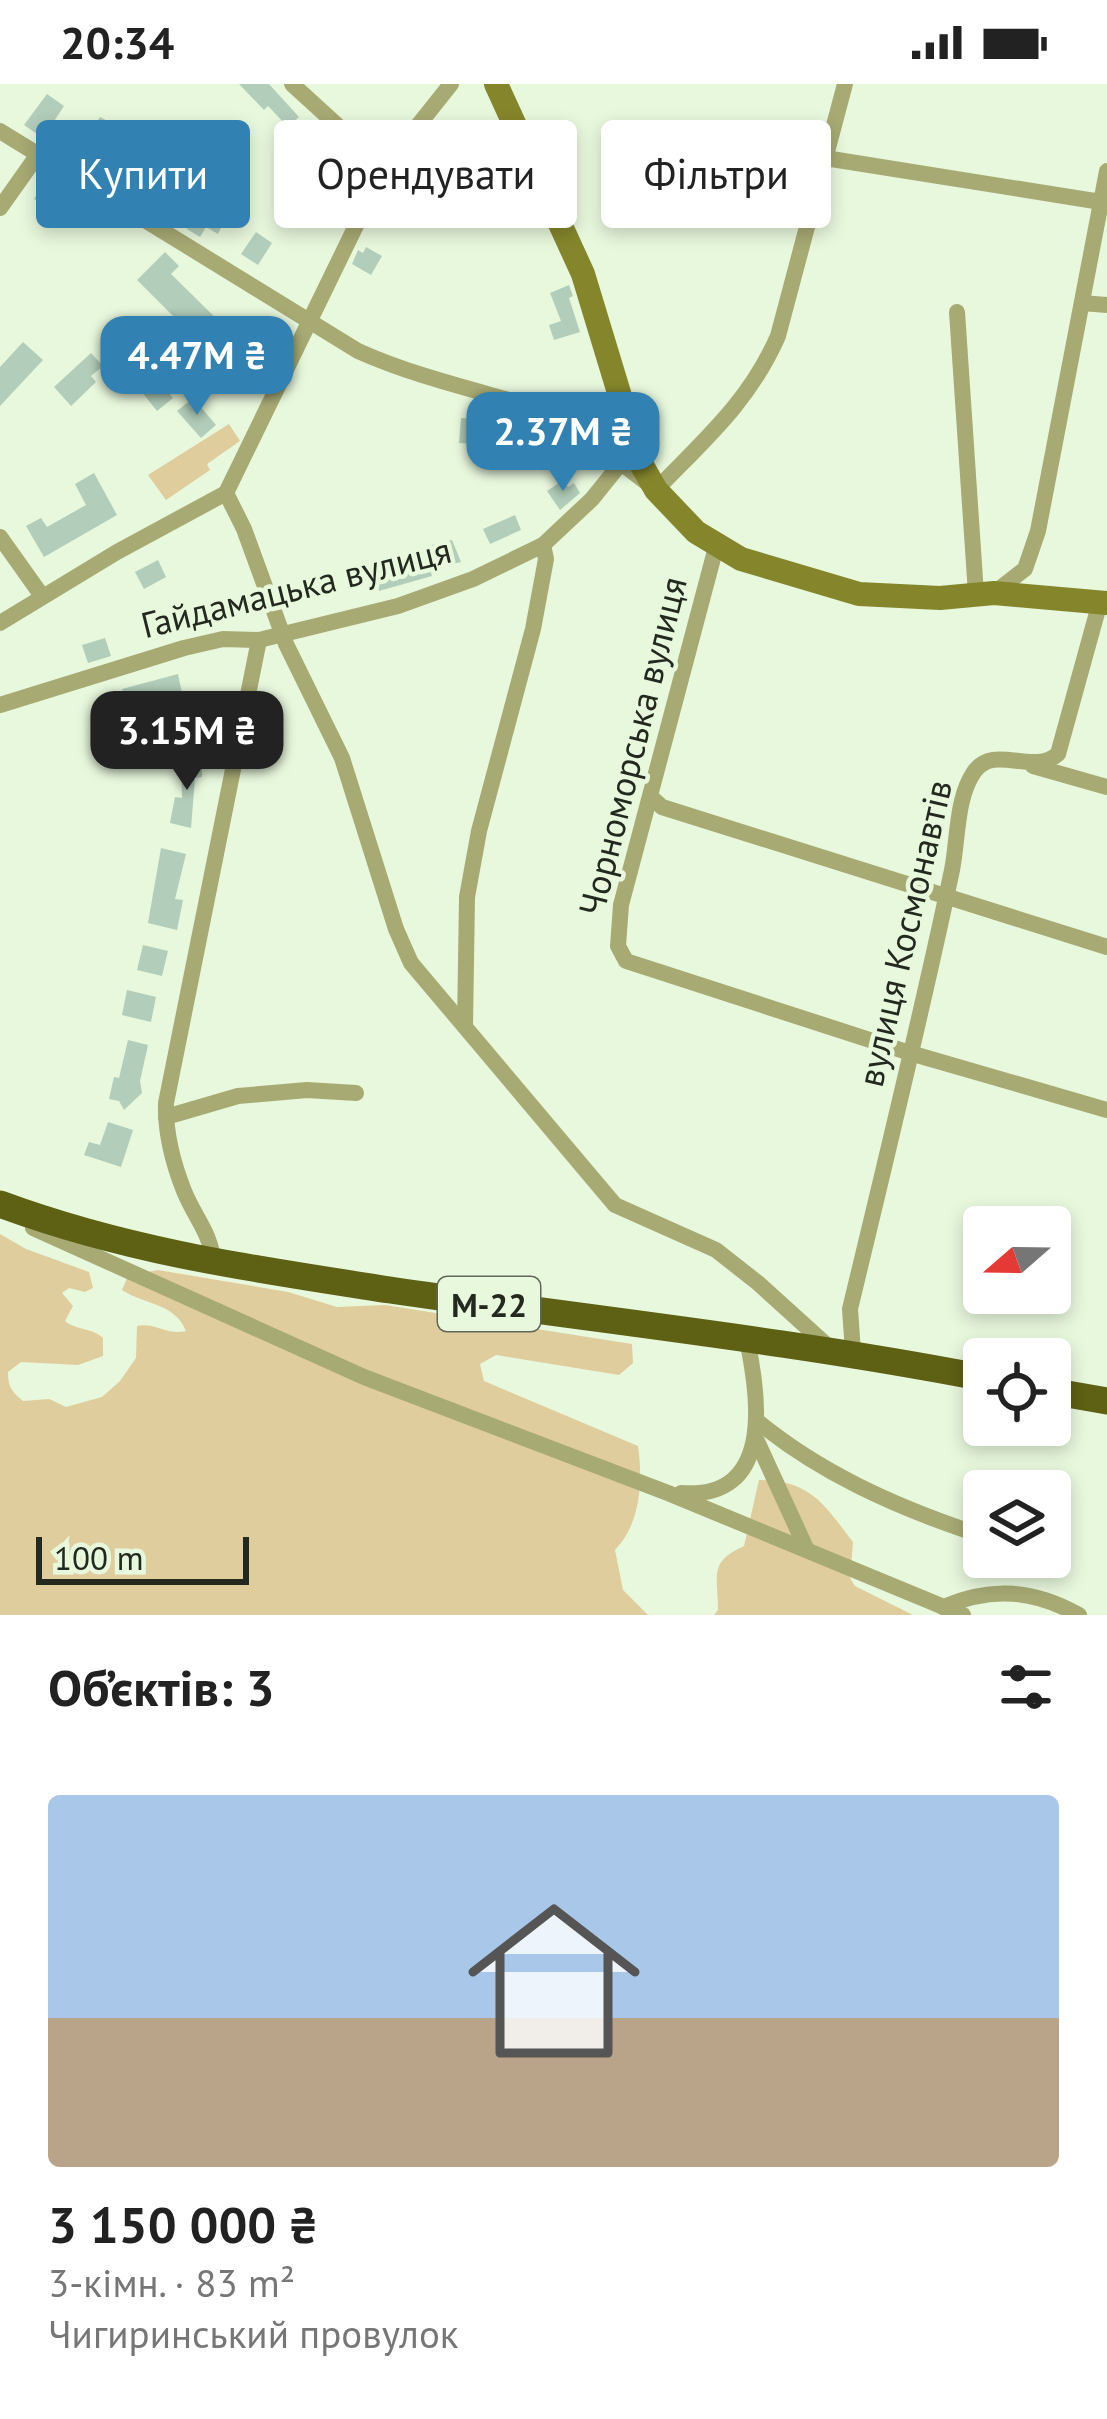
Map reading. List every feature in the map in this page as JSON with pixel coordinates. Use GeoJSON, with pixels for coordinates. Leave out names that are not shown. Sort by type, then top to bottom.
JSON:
{"type":"FeatureCollection","features":[{"type":"Feature","properties":{"kind":"highway","name":"М-22"},"geometry":{"type":"LineString","coordinates":[[0,1208],[214,1264],[842,1351],[963,1374]]}},
{"type":"Feature","properties":{"kind":"highway"},"geometry":{"type":"LineString","coordinates":[[1071,1395],[1107,1402]]}},
{"type":"Feature","properties":{"kind":"main road"},"geometry":{"type":"LineString","coordinates":[[496,84],[583,274],[605,340],[627,454],[686,523],[716,547],[767,568],[859,593],[940,598],[985,594],[1104,603]]}},
{"type":"Feature","properties":{"kind":"street"},"geometry":{"type":"LineString","coordinates":[[292,84],[331,120]]}},
{"type":"Feature","properties":{"kind":"street"},"geometry":{"type":"LineString","coordinates":[[422,120],[451,84]]}},
{"type":"Feature","properties":{"kind":"street"},"geometry":{"type":"LineString","coordinates":[[831,136],[845,84]]}},
{"type":"Feature","properties":{"kind":"street"},"geometry":{"type":"LineString","coordinates":[[0,131],[36,151]]}},
{"type":"Feature","properties":{"kind":"street"},"geometry":{"type":"LineString","coordinates":[[0,208],[36,157]]}},
{"type":"Feature","properties":{"kind":"street"},"geometry":{"type":"LineString","coordinates":[[831,159],[1101,202]]}},
{"type":"Feature","properties":{"kind":"street"},"geometry":{"type":"LineString","coordinates":[[957,312],[985,594],[1025,569],[1038,531],[1107,171]]}},
{"type":"Feature","properties":{"kind":"street"},"geometry":{"type":"LineString","coordinates":[[159,228],[307,321],[397,368],[591,424],[627,454]]}},
{"type":"Feature","properties":{"kind":"street"},"geometry":{"type":"LineString","coordinates":[[0,623],[226,494],[354,228]]}},
{"type":"Feature","properties":{"kind":"street"},"geometry":{"type":"LineString","coordinates":[[656,490],[725,422],[762,373],[778,336],[807,228]]}},
{"type":"Feature","properties":{"kind":"street"},"geometry":{"type":"LineString","coordinates":[[1082,303],[1107,305]]}},
{"type":"Feature","properties":{"kind":"street","name":"Гайдамацька вулиця"},"geometry":{"type":"LineString","coordinates":[[0,705],[184,648],[224,639],[259,640],[398,606],[473,579],[543,545],[592,499],[627,454]]}},
{"type":"Feature","properties":{"kind":"street"},"geometry":{"type":"LineString","coordinates":[[226,494],[244,529],[281,632],[342,758],[411,963],[615,1205],[716,1250],[842,1351]]}},
{"type":"Feature","properties":{"kind":"street"},"geometry":{"type":"LineString","coordinates":[[0,537],[42,596]]}},
{"type":"Feature","properties":{"kind":"street"},"geometry":{"type":"LineString","coordinates":[[465,1026],[467,897],[479,831],[532,629],[546,559],[543,545]]}},
{"type":"Feature","properties":{"kind":"street","name":"Чорноморська вулиця"},"geometry":{"type":"LineString","coordinates":[[716,547],[616,928],[618,946],[626,961],[910,1053]]}},
{"type":"Feature","properties":{"kind":"street"},"geometry":{"type":"LineString","coordinates":[[1030,765],[1051,760],[1064,741],[1104,603]]}},
{"type":"Feature","properties":{"kind":"street"},"geometry":{"type":"LineString","coordinates":[[214,1264],[209,1235],[185,1192],[166,1117],[196,944],[226,817],[238,729],[259,640]]}},
{"type":"Feature","properties":{"kind":"street","name":"вулиця Космонавтів"},"geometry":{"type":"LineString","coordinates":[[842,1351],[966,789],[977,766],[1001,759],[1030,765]]}},
{"type":"Feature","properties":{"kind":"street"},"geometry":{"type":"LineString","coordinates":[[1030,765],[1107,787]]}},
{"type":"Feature","properties":{"kind":"street"},"geometry":{"type":"LineString","coordinates":[[652,798],[662,807],[1107,946]]}},
{"type":"Feature","properties":{"kind":"street"},"geometry":{"type":"LineString","coordinates":[[910,1053],[1107,1110]]}},
{"type":"Feature","properties":{"kind":"street"},"geometry":{"type":"LineString","coordinates":[[166,1117],[238,1096],[307,1090],[356,1093]]}},
{"type":"Feature","properties":{"kind":"street"},"geometry":{"type":"LineString","coordinates":[[0,1208],[364,1377],[668,1492],[963,1615]]}},
{"type":"Feature","properties":{"kind":"street"},"geometry":{"type":"LineString","coordinates":[[747,1340],[757,1441],[806,1548]]}},
{"type":"Feature","properties":{"kind":"street"},"geometry":{"type":"LineString","coordinates":[[757,1421],[798,1455],[895,1503],[963,1529]]}},
{"type":"Feature","properties":{"kind":"street"},"geometry":{"type":"LineString","coordinates":[[668,1492],[711,1493],[729,1484],[757,1441]]}},
{"type":"Feature","properties":{"kind":"street"},"geometry":{"type":"LineString","coordinates":[[944,1607],[973,1595],[1024,1592],[1051,1599],[1079,1615]]}},
{"type":"Feature","properties":{"kind":"shaded area"},"geometry":{"type":"Polygon","coordinates":[[[229,424],[240,441],[207,464],[210,470],[166,500],[148,475],[229,424]]]}},
{"type":"Feature","properties":{"kind":"shaded area"},"geometry":{"type":"Polygon","coordinates":[[[0,1234],[89,1272],[93,1288],[85,1292],[69,1288],[62,1293],[73,1306],[65,1321],[103,1338],[103,1356],[78,1365],[21,1362],[8,1372],[11,1389],[23,1401],[49,1399],[66,1407],[102,1397],[136,1358],[137,1326],[186,1331],[175,1315],[122,1290],[128,1276],[158,1270],[288,1292],[337,1307],[385,1305],[632,1344],[633,1363],[619,1375],[496,1355],[480,1364],[484,1381],[638,1446],[638,1501],[630,1527],[615,1550],[623,1590],[648,1615],[0,1615],[0,1234]]]}},
{"type":"Feature","properties":{"kind":"shaded area"},"geometry":{"type":"Polygon","coordinates":[[[759,1480],[791,1485],[814,1497],[853,1542],[850,1578],[855,1586],[913,1615],[714,1615],[720,1564],[744,1546],[759,1480]]]}},
{"type":"Feature","properties":{"kind":"building"},"geometry":{"type":"Polygon","coordinates":[[[239,84],[269,84],[299,117],[281,120],[268,106],[264,110],[239,84]]]}},
{"type":"Feature","properties":{"kind":"building"},"geometry":{"type":"Polygon","coordinates":[[[47,94],[64,106],[55,120],[36,120],[36,133],[24,125],[47,94]]]}},
{"type":"Feature","properties":{"kind":"building"},"geometry":{"type":"Polygon","coordinates":[[[256,232],[272,243],[258,265],[241,254],[256,232]]]}},
{"type":"Feature","properties":{"kind":"building"},"geometry":{"type":"Polygon","coordinates":[[[366,247],[382,256],[371,275],[352,264],[358,250],[363,253],[366,247]]]}},
{"type":"Feature","properties":{"kind":"building"},"geometry":{"type":"Polygon","coordinates":[[[165,252],[179,266],[171,274],[236,338],[212,362],[191,341],[195,338],[137,280],[165,252]]]}},
{"type":"Feature","properties":{"kind":"building"},"geometry":{"type":"Polygon","coordinates":[[[569,285],[580,332],[554,340],[549,325],[561,321],[550,293],[569,285]]]}},
{"type":"Feature","properties":{"kind":"building"},"geometry":{"type":"Polygon","coordinates":[[[23,342],[43,360],[0,406],[0,367],[23,342]]]}},
{"type":"Feature","properties":{"kind":"building"},"geometry":{"type":"Polygon","coordinates":[[[144,348],[163,372],[156,377],[173,398],[157,411],[121,366],[144,348]]]}},
{"type":"Feature","properties":{"kind":"building"},"geometry":{"type":"Polygon","coordinates":[[[91,353],[103,366],[91,376],[96,382],[71,406],[54,387],[91,353]]]}},
{"type":"Feature","properties":{"kind":"building"},"geometry":{"type":"Polygon","coordinates":[[[193,398],[216,425],[201,438],[177,411],[193,398]]]}},
{"type":"Feature","properties":{"kind":"building"},"geometry":{"type":"Polygon","coordinates":[[[461,418],[485,420],[482,445],[459,443],[461,418]]]}},
{"type":"Feature","properties":{"kind":"building"},"geometry":{"type":"Polygon","coordinates":[[[94,473],[117,515],[44,557],[26,526],[41,518],[47,527],[86,505],[75,484],[94,473]]]}},
{"type":"Feature","properties":{"kind":"building"},"geometry":{"type":"Polygon","coordinates":[[[563,480],[568,487],[574,483],[580,493],[560,510],[547,491],[563,480]]]}},
{"type":"Feature","properties":{"kind":"building"},"geometry":{"type":"Polygon","coordinates":[[[515,515],[521,530],[490,544],[483,529],[515,515]]]}},
{"type":"Feature","properties":{"kind":"building"},"geometry":{"type":"Polygon","coordinates":[[[452,540],[461,562],[430,569],[432,576],[379,591],[374,569],[434,552],[432,545],[452,540]]]}},
{"type":"Feature","properties":{"kind":"building"},"geometry":{"type":"Polygon","coordinates":[[[158,560],[166,577],[144,589],[135,572],[158,560]]]}},
{"type":"Feature","properties":{"kind":"building"},"geometry":{"type":"Polygon","coordinates":[[[105,638],[111,656],[88,663],[82,645],[105,638]]]}},
{"type":"Feature","properties":{"kind":"building"},"geometry":{"type":"Polygon","coordinates":[[[178,674],[183,698],[164,703],[163,697],[128,708],[122,689],[178,674]]]}},
{"type":"Feature","properties":{"kind":"building"},"geometry":{"type":"Polygon","coordinates":[[[112,718],[121,739],[101,747],[92,726],[112,718]]]}},
{"type":"Feature","properties":{"kind":"building"},"geometry":{"type":"Polygon","coordinates":[[[181,760],[202,760],[202,777],[195,778],[191,828],[170,823],[175,797],[182,798],[181,760]]]}},
{"type":"Feature","properties":{"kind":"building"},"geometry":{"type":"Polygon","coordinates":[[[161,848],[186,854],[175,899],[183,900],[177,930],[148,923],[161,848]]]}},
{"type":"Feature","properties":{"kind":"building"},"geometry":{"type":"Polygon","coordinates":[[[143,945],[168,951],[162,976],[137,970],[143,945]]]}},
{"type":"Feature","properties":{"kind":"building"},"geometry":{"type":"Polygon","coordinates":[[[127,990],[156,997],[151,1022],[122,1015],[127,990]]]}},
{"type":"Feature","properties":{"kind":"building"},"geometry":{"type":"Polygon","coordinates":[[[128,1040],[148,1045],[142,1093],[124,1110],[119,1101],[109,1099],[128,1040]]]}},
{"type":"Feature","properties":{"kind":"building"},"geometry":{"type":"Polygon","coordinates":[[[108,1122],[133,1130],[121,1167],[84,1155],[89,1142],[100,1145],[108,1122]]]}}]}
